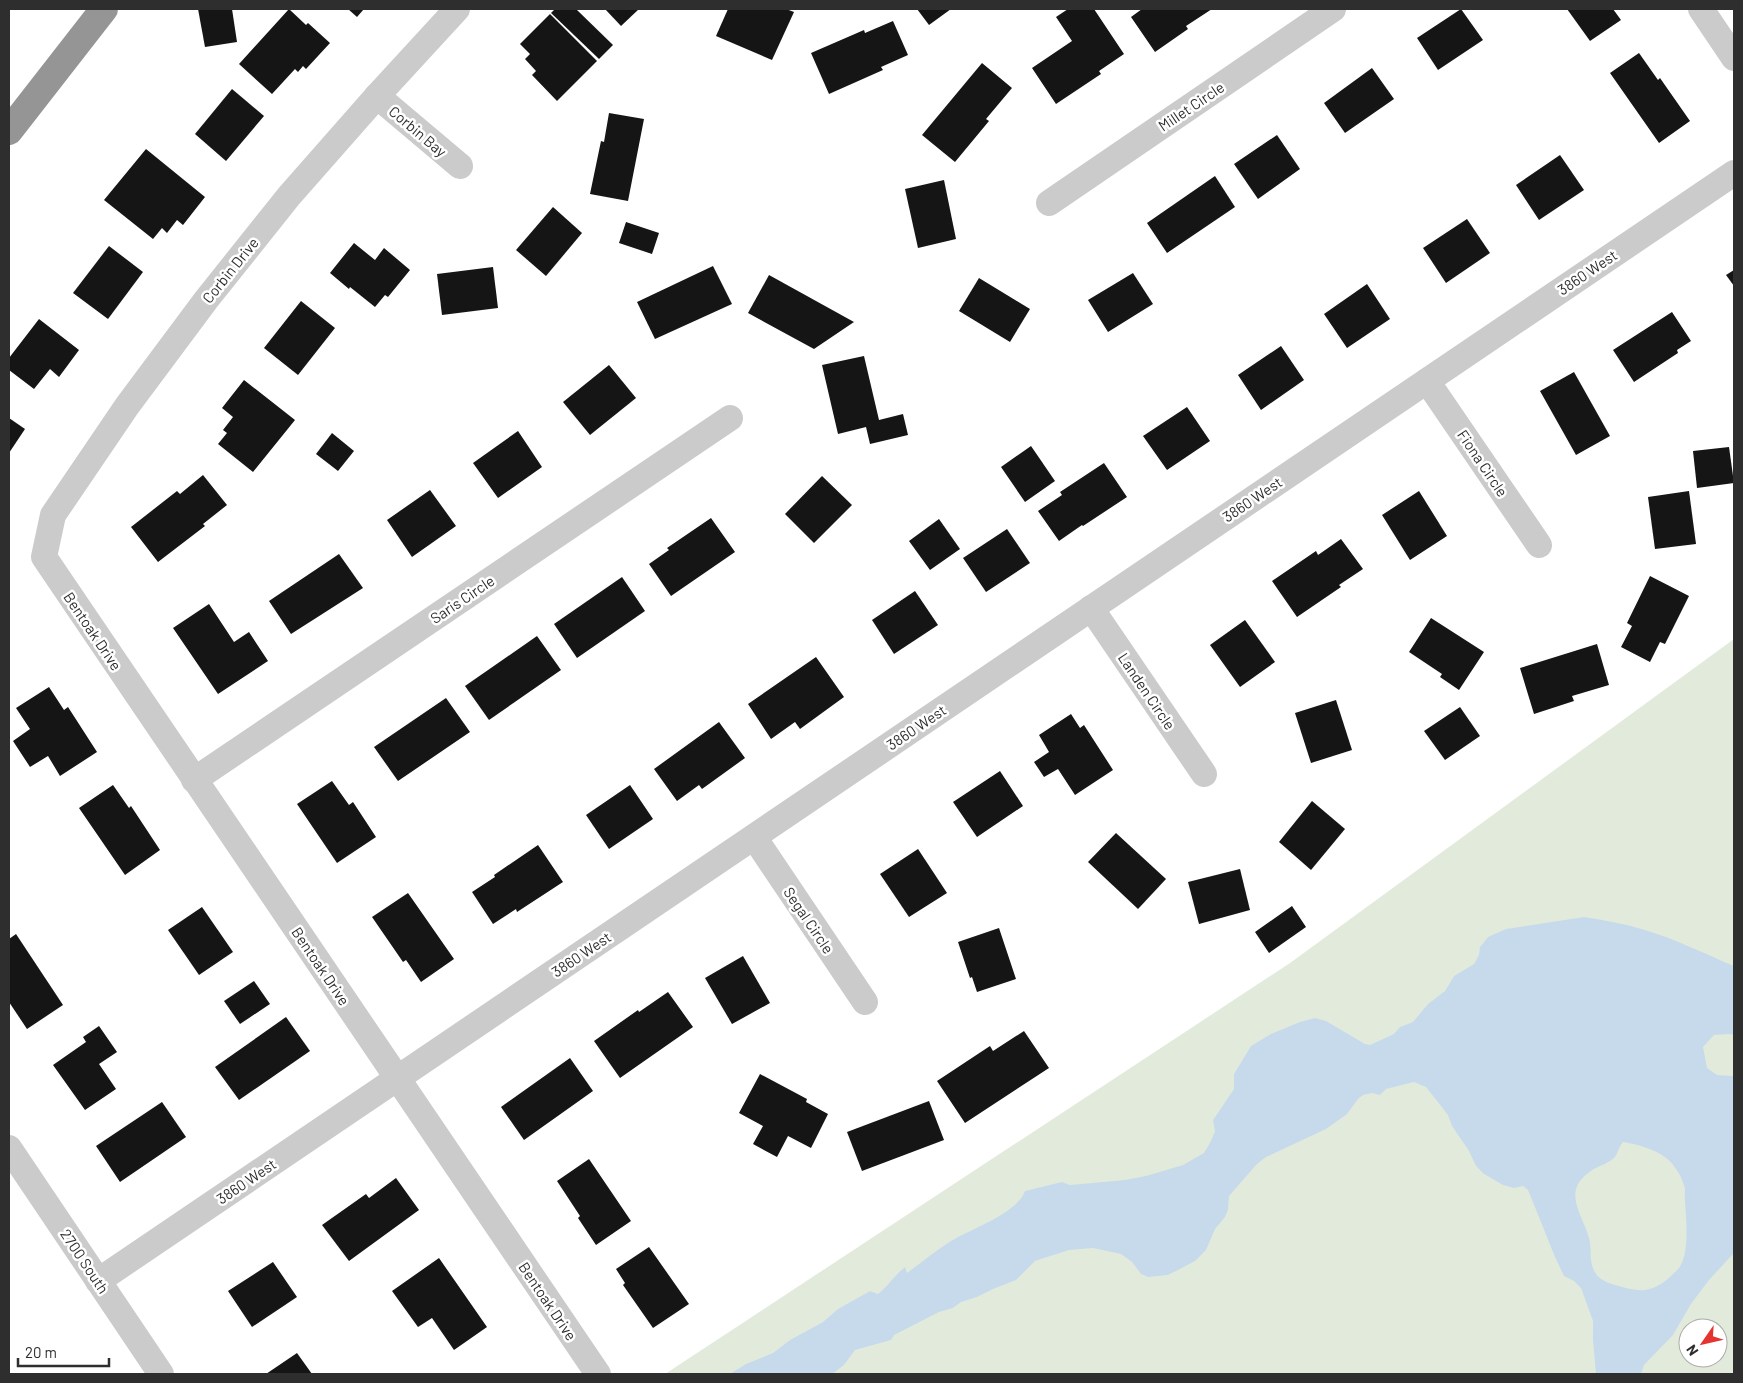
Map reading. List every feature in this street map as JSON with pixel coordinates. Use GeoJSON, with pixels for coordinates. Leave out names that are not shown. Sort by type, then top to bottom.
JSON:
{"type":"FeatureCollection","features":[{"type":"Feature","properties":{"kind":"highway"},"geometry":{"type":"LineString","coordinates":[[9,131],[104,9]]}},
{"type":"Feature","properties":{"kind":"street","name":"Corbin Drive"},"geometry":{"type":"LineString","coordinates":[[44,557],[52,515],[127,406],[206,300],[283,204],[376,96],[457,9]]}},
{"type":"Feature","properties":{"kind":"street","name":"Millet Circle"},"geometry":{"type":"LineString","coordinates":[[1049,202],[1333,9]]}},
{"type":"Feature","properties":{"kind":"street"},"geometry":{"type":"LineString","coordinates":[[1701,9],[1734,58]]}},
{"type":"Feature","properties":{"kind":"street","name":"Corbin Bay"},"geometry":{"type":"LineString","coordinates":[[376,96],[460,166]]}},
{"type":"Feature","properties":{"kind":"street","name":"3860 West"},"geometry":{"type":"LineString","coordinates":[[98,1281],[1734,172]]}},
{"type":"Feature","properties":{"kind":"street","name":"Fiona Circle"},"geometry":{"type":"LineString","coordinates":[[1426,381],[1539,545]]}},
{"type":"Feature","properties":{"kind":"street","name":"Saris Circle"},"geometry":{"type":"LineString","coordinates":[[194,780],[730,418]]}},
{"type":"Feature","properties":{"kind":"street","name":"Bentoak Drive"},"geometry":{"type":"LineString","coordinates":[[44,557],[598,1374]]}},
{"type":"Feature","properties":{"kind":"street","name":"Landen Circle"},"geometry":{"type":"LineString","coordinates":[[1091,608],[1204,774]]}},
{"type":"Feature","properties":{"kind":"street","name":"Segal Circle"},"geometry":{"type":"LineString","coordinates":[[754,837],[865,1002]]}},
{"type":"Feature","properties":{"kind":"street","name":"2700 South"},"geometry":{"type":"LineString","coordinates":[[9,1148],[161,1374]]}},
{"type":"Feature","properties":{"kind":"green space"},"geometry":{"type":"Polygon","coordinates":[[[1734,639],[1734,1374],[665,1374],[1290,963],[1734,639]]]}},
{"type":"Feature","properties":{"kind":"water"},"geometry":{"type":"Polygon","coordinates":[[[1584,917],[1622,924],[1657,934],[1734,966],[1734,1035],[1714,1035],[1703,1047],[1707,1068],[1717,1075],[1733,1076],[1734,1078],[1734,1253],[1709,1280],[1683,1318],[1678,1318],[1678,1326],[1673,1335],[1644,1365],[1641,1374],[1596,1374],[1593,1321],[1581,1288],[1574,1281],[1564,1276],[1528,1190],[1523,1186],[1514,1188],[1503,1185],[1484,1174],[1476,1166],[1469,1151],[1452,1126],[1448,1115],[1426,1087],[1414,1082],[1386,1089],[1380,1095],[1372,1093],[1363,1095],[1347,1114],[1326,1129],[1266,1157],[1257,1164],[1229,1196],[1228,1210],[1215,1229],[1206,1250],[1195,1261],[1168,1275],[1148,1277],[1141,1274],[1132,1262],[1121,1254],[1093,1248],[1069,1250],[1035,1261],[1016,1280],[961,1302],[953,1308],[939,1312],[894,1335],[891,1340],[855,1350],[844,1365],[832,1374],[730,1374],[746,1364],[773,1353],[790,1340],[823,1322],[838,1309],[870,1291],[878,1294],[905,1267],[907,1273],[948,1243],[991,1221],[1020,1200],[1025,1191],[1062,1182],[1070,1185],[1125,1180],[1146,1176],[1183,1165],[1204,1153],[1215,1131],[1213,1120],[1234,1089],[1234,1074],[1251,1046],[1271,1034],[1315,1018],[1326,1021],[1365,1044],[1370,1045],[1394,1034],[1400,1027],[1413,1022],[1428,1004],[1445,991],[1454,976],[1474,964],[1479,955],[1480,947],[1488,937],[1506,929],[1584,917]],[[1623,1142],[1614,1158],[1593,1169],[1582,1179],[1577,1186],[1575,1194],[1576,1203],[1589,1238],[1592,1264],[1597,1275],[1615,1285],[1634,1290],[1647,1290],[1665,1281],[1678,1269],[1682,1261],[1686,1245],[1685,1189],[1679,1174],[1666,1158],[1639,1146],[1623,1142]]]}},
{"type":"Feature","properties":{"kind":"building"},"geometry":{"type":"Polygon","coordinates":[[[198,9],[232,9],[237,42],[205,47],[198,9]]]}},
{"type":"Feature","properties":{"kind":"building"},"geometry":{"type":"Polygon","coordinates":[[[289,9],[330,43],[306,69],[303,66],[298,72],[295,69],[272,94],[239,64],[289,9]]]}},
{"type":"Feature","properties":{"kind":"building"},"geometry":{"type":"Polygon","coordinates":[[[348,9],[364,9],[357,17],[348,9]]]}},
{"type":"Feature","properties":{"kind":"building"},"geometry":{"type":"Polygon","coordinates":[[[555,9],[576,9],[613,45],[599,59],[551,13],[555,9]]]}},
{"type":"Feature","properties":{"kind":"building"},"geometry":{"type":"Polygon","coordinates":[[[605,9],[639,9],[621,26],[605,9]]]}},
{"type":"Feature","properties":{"kind":"building"},"geometry":{"type":"Polygon","coordinates":[[[728,9],[786,9],[794,12],[772,60],[716,36],[728,9]]]}},
{"type":"Feature","properties":{"kind":"building"},"geometry":{"type":"Polygon","coordinates":[[[917,9],[951,9],[929,25],[917,9]]]}},
{"type":"Feature","properties":{"kind":"building"},"geometry":{"type":"Polygon","coordinates":[[[1068,9],[1094,9],[1124,54],[1099,71],[1101,74],[1056,104],[1032,68],[1072,41],[1056,17],[1068,9]]]}},
{"type":"Feature","properties":{"kind":"building"},"geometry":{"type":"Polygon","coordinates":[[[1142,9],[1212,9],[1186,26],[1188,29],[1155,52],[1131,17],[1142,9]]]}},
{"type":"Feature","properties":{"kind":"building"},"geometry":{"type":"Polygon","coordinates":[[[1461,9],[1483,40],[1438,70],[1417,38],[1461,9]]]}},
{"type":"Feature","properties":{"kind":"building"},"geometry":{"type":"Polygon","coordinates":[[[1567,9],[1613,9],[1621,20],[1590,41],[1567,9]]]}},
{"type":"Feature","properties":{"kind":"building"},"geometry":{"type":"Polygon","coordinates":[[[550,14],[597,61],[557,101],[532,75],[536,71],[525,59],[530,54],[520,44],[550,14]]]}},
{"type":"Feature","properties":{"kind":"building"},"geometry":{"type":"Polygon","coordinates":[[[893,21],[908,55],[881,67],[883,70],[829,94],[811,53],[864,30],[865,33],[893,21]]]}},
{"type":"Feature","properties":{"kind":"building"},"geometry":{"type":"Polygon","coordinates":[[[1639,53],[1658,80],[1660,78],[1690,121],[1659,143],[1610,73],[1639,53]]]}},
{"type":"Feature","properties":{"kind":"building"},"geometry":{"type":"Polygon","coordinates":[[[982,63],[1012,88],[986,119],[989,121],[955,162],[922,135],[982,63]]]}},
{"type":"Feature","properties":{"kind":"building"},"geometry":{"type":"Polygon","coordinates":[[[1372,68],[1394,99],[1345,133],[1324,103],[1372,68]]]}},
{"type":"Feature","properties":{"kind":"building"},"geometry":{"type":"Polygon","coordinates":[[[232,89],[264,116],[226,161],[195,134],[232,89]]]}},
{"type":"Feature","properties":{"kind":"building"},"geometry":{"type":"Polygon","coordinates":[[[609,113],[644,119],[628,201],[590,194],[601,141],[604,142],[609,113]]]}},
{"type":"Feature","properties":{"kind":"building"},"geometry":{"type":"Polygon","coordinates":[[[1277,135],[1300,169],[1258,199],[1234,164],[1277,135]]]}},
{"type":"Feature","properties":{"kind":"building"},"geometry":{"type":"Polygon","coordinates":[[[146,149],[205,197],[183,225],[177,220],[167,233],[162,228],[153,239],[104,200],[146,149]]]}},
{"type":"Feature","properties":{"kind":"building"},"geometry":{"type":"Polygon","coordinates":[[[1560,155],[1584,190],[1539,220],[1516,185],[1560,155]]]}},
{"type":"Feature","properties":{"kind":"building"},"geometry":{"type":"Polygon","coordinates":[[[1215,176],[1235,207],[1167,253],[1147,223],[1215,176]]]}},
{"type":"Feature","properties":{"kind":"building"},"geometry":{"type":"Polygon","coordinates":[[[944,180],[956,239],[918,248],[905,189],[944,180]]]}},
{"type":"Feature","properties":{"kind":"building"},"geometry":{"type":"Polygon","coordinates":[[[553,207],[582,233],[546,276],[516,250],[553,207]]]}},
{"type":"Feature","properties":{"kind":"building"},"geometry":{"type":"Polygon","coordinates":[[[1467,219],[1490,253],[1446,283],[1423,248],[1467,219]]]}},
{"type":"Feature","properties":{"kind":"building"},"geometry":{"type":"Polygon","coordinates":[[[626,222],[659,233],[652,254],[619,243],[626,222]]]}},
{"type":"Feature","properties":{"kind":"building"},"geometry":{"type":"Polygon","coordinates":[[[354,243],[375,260],[384,248],[410,270],[388,297],[385,295],[375,307],[330,273],[354,243]]]}},
{"type":"Feature","properties":{"kind":"building"},"geometry":{"type":"Polygon","coordinates":[[[109,246],[143,272],[108,319],[73,293],[109,246]]]}},
{"type":"Feature","properties":{"kind":"building"},"geometry":{"type":"Polygon","coordinates":[[[713,266],[732,304],[655,339],[637,302],[713,266]]]}},
{"type":"Feature","properties":{"kind":"building"},"geometry":{"type":"Polygon","coordinates":[[[493,267],[498,308],[442,315],[437,274],[493,267]]]}},
{"type":"Feature","properties":{"kind":"building"},"geometry":{"type":"Polygon","coordinates":[[[1734,270],[1734,286],[1726,275],[1734,270]]]}},
{"type":"Feature","properties":{"kind":"building"},"geometry":{"type":"Polygon","coordinates":[[[1133,273],[1153,304],[1108,332],[1088,300],[1133,273]]]}},
{"type":"Feature","properties":{"kind":"building"},"geometry":{"type":"Polygon","coordinates":[[[769,275],[854,322],[814,349],[748,313],[769,275]]]}},
{"type":"Feature","properties":{"kind":"building"},"geometry":{"type":"Polygon","coordinates":[[[979,278],[1030,309],[1010,342],[959,311],[979,278]]]}},
{"type":"Feature","properties":{"kind":"building"},"geometry":{"type":"Polygon","coordinates":[[[1367,284],[1390,319],[1347,348],[1324,314],[1367,284]]]}},
{"type":"Feature","properties":{"kind":"building"},"geometry":{"type":"Polygon","coordinates":[[[301,301],[335,328],[298,375],[264,348],[301,301]]]}},
{"type":"Feature","properties":{"kind":"building"},"geometry":{"type":"Polygon","coordinates":[[[1672,312],[1691,341],[1677,350],[1678,353],[1634,382],[1613,350],[1672,312]]]}},
{"type":"Feature","properties":{"kind":"building"},"geometry":{"type":"Polygon","coordinates":[[[39,319],[79,350],[59,377],[50,369],[34,389],[9,370],[9,358],[39,319]]]}},
{"type":"Feature","properties":{"kind":"building"},"geometry":{"type":"Polygon","coordinates":[[[1281,346],[1304,380],[1261,410],[1238,375],[1281,346]]]}},
{"type":"Feature","properties":{"kind":"building"},"geometry":{"type":"Polygon","coordinates":[[[864,356],[879,420],[903,414],[908,435],[870,444],[866,427],[838,434],[822,365],[864,356]]]}},
{"type":"Feature","properties":{"kind":"building"},"geometry":{"type":"Polygon","coordinates":[[[609,365],[636,398],[590,435],[563,402],[609,365]]]}},
{"type":"Feature","properties":{"kind":"building"},"geometry":{"type":"Polygon","coordinates":[[[1574,372],[1610,436],[1576,455],[1540,391],[1574,372]]]}},
{"type":"Feature","properties":{"kind":"building"},"geometry":{"type":"Polygon","coordinates":[[[244,380],[295,420],[253,472],[218,444],[227,433],[223,430],[233,417],[222,408],[244,380]]]}},
{"type":"Feature","properties":{"kind":"building"},"geometry":{"type":"Polygon","coordinates":[[[1187,407],[1210,441],[1167,470],[1143,436],[1187,407]]]}},
{"type":"Feature","properties":{"kind":"building"},"geometry":{"type":"Polygon","coordinates":[[[9,418],[25,429],[9,453],[9,418]]]}},
{"type":"Feature","properties":{"kind":"building"},"geometry":{"type":"Polygon","coordinates":[[[518,431],[542,467],[498,498],[473,463],[518,431]]]}},
{"type":"Feature","properties":{"kind":"building"},"geometry":{"type":"Polygon","coordinates":[[[332,433],[354,451],[338,471],[316,454],[332,433]]]}},
{"type":"Feature","properties":{"kind":"building"},"geometry":{"type":"Polygon","coordinates":[[[1031,446],[1055,481],[1025,502],[1001,467],[1031,446]]]}},
{"type":"Feature","properties":{"kind":"building"},"geometry":{"type":"Polygon","coordinates":[[[1729,447],[1734,483],[1697,488],[1693,451],[1729,447]]]}},
{"type":"Feature","properties":{"kind":"building"},"geometry":{"type":"Polygon","coordinates":[[[1104,463],[1127,497],[1059,541],[1038,511],[1062,495],[1060,492],[1104,463]]]}},
{"type":"Feature","properties":{"kind":"building"},"geometry":{"type":"Polygon","coordinates":[[[203,475],[227,505],[203,524],[205,526],[158,562],[131,527],[177,491],[180,494],[203,475]]]}},
{"type":"Feature","properties":{"kind":"building"},"geometry":{"type":"Polygon","coordinates":[[[822,476],[852,505],[814,543],[785,514],[822,476]]]}},
{"type":"Feature","properties":{"kind":"building"},"geometry":{"type":"Polygon","coordinates":[[[430,490],[456,526],[412,557],[387,520],[430,490]]]}},
{"type":"Feature","properties":{"kind":"building"},"geometry":{"type":"Polygon","coordinates":[[[1419,491],[1447,536],[1410,560],[1382,515],[1419,491]]]}},
{"type":"Feature","properties":{"kind":"building"},"geometry":{"type":"Polygon","coordinates":[[[1689,491],[1696,544],[1655,549],[1648,497],[1689,491]]]}},
{"type":"Feature","properties":{"kind":"building"},"geometry":{"type":"Polygon","coordinates":[[[711,518],[735,552],[671,596],[649,564],[669,550],[667,548],[711,518]]]}},
{"type":"Feature","properties":{"kind":"building"},"geometry":{"type":"Polygon","coordinates":[[[939,519],[960,549],[930,570],[909,541],[939,519]]]}},
{"type":"Feature","properties":{"kind":"building"},"geometry":{"type":"Polygon","coordinates":[[[1007,529],[1030,563],[986,592],[963,558],[1007,529]]]}},
{"type":"Feature","properties":{"kind":"building"},"geometry":{"type":"Polygon","coordinates":[[[1341,539],[1363,569],[1339,585],[1341,587],[1297,617],[1272,581],[1316,551],[1318,555],[1341,539]]]}},
{"type":"Feature","properties":{"kind":"building"},"geometry":{"type":"Polygon","coordinates":[[[339,554],[363,588],[291,634],[269,601],[339,554]]]}},
{"type":"Feature","properties":{"kind":"building"},"geometry":{"type":"Polygon","coordinates":[[[1650,576],[1689,596],[1665,644],[1660,642],[1650,662],[1621,647],[1632,626],[1627,623],[1650,576]]]}},
{"type":"Feature","properties":{"kind":"building"},"geometry":{"type":"Polygon","coordinates":[[[622,577],[645,611],[577,658],[554,624],[622,577]]]}},
{"type":"Feature","properties":{"kind":"building"},"geometry":{"type":"Polygon","coordinates":[[[915,591],[938,625],[894,654],[872,620],[915,591]]]}},
{"type":"Feature","properties":{"kind":"building"},"geometry":{"type":"Polygon","coordinates":[[[209,604],[234,642],[249,632],[268,661],[218,694],[173,628],[209,604]]]}},
{"type":"Feature","properties":{"kind":"building"},"geometry":{"type":"Polygon","coordinates":[[[1431,618],[1484,652],[1459,690],[1440,677],[1442,674],[1409,652],[1431,618]]]}},
{"type":"Feature","properties":{"kind":"building"},"geometry":{"type":"Polygon","coordinates":[[[1245,620],[1275,662],[1240,687],[1210,645],[1245,620]]]}},
{"type":"Feature","properties":{"kind":"building"},"geometry":{"type":"Polygon","coordinates":[[[537,636],[561,670],[489,720],[465,686],[537,636]]]}},
{"type":"Feature","properties":{"kind":"building"},"geometry":{"type":"Polygon","coordinates":[[[1597,644],[1609,685],[1572,696],[1574,701],[1534,714],[1520,668],[1597,644]]]}},
{"type":"Feature","properties":{"kind":"building"},"geometry":{"type":"Polygon","coordinates":[[[816,657],[844,697],[800,729],[795,722],[771,739],[748,704],[816,657]]]}},
{"type":"Feature","properties":{"kind":"building"},"geometry":{"type":"Polygon","coordinates":[[[49,687],[64,710],[68,707],[97,752],[60,776],[48,756],[30,767],[13,741],[30,729],[16,708],[49,687]]]}},
{"type":"Feature","properties":{"kind":"building"},"geometry":{"type":"Polygon","coordinates":[[[446,698],[470,732],[398,781],[374,747],[446,698]]]}},
{"type":"Feature","properties":{"kind":"building"},"geometry":{"type":"Polygon","coordinates":[[[1336,700],[1352,750],[1311,763],[1295,713],[1336,700]]]}},
{"type":"Feature","properties":{"kind":"building"},"geometry":{"type":"Polygon","coordinates":[[[1460,707],[1480,736],[1445,760],[1424,731],[1460,707]]]}},
{"type":"Feature","properties":{"kind":"building"},"geometry":{"type":"Polygon","coordinates":[[[1071,714],[1080,728],[1084,725],[1113,770],[1075,795],[1058,769],[1044,777],[1034,762],[1049,752],[1039,735],[1071,714]]]}},
{"type":"Feature","properties":{"kind":"building"},"geometry":{"type":"Polygon","coordinates":[[[719,722],[745,758],[702,789],[699,785],[677,801],[654,769],[719,722]]]}},
{"type":"Feature","properties":{"kind":"building"},"geometry":{"type":"Polygon","coordinates":[[[1000,771],[1023,806],[977,837],[953,802],[1000,771]]]}},
{"type":"Feature","properties":{"kind":"building"},"geometry":{"type":"Polygon","coordinates":[[[332,781],[349,805],[353,802],[376,837],[337,863],[297,804],[332,781]]]}},
{"type":"Feature","properties":{"kind":"building"},"geometry":{"type":"Polygon","coordinates":[[[113,785],[129,808],[131,806],[160,850],[125,875],[79,808],[113,785]]]}},
{"type":"Feature","properties":{"kind":"building"},"geometry":{"type":"Polygon","coordinates":[[[630,785],[653,819],[609,849],[586,815],[630,785]]]}},
{"type":"Feature","properties":{"kind":"building"},"geometry":{"type":"Polygon","coordinates":[[[1312,801],[1345,829],[1311,870],[1279,842],[1312,801]]]}},
{"type":"Feature","properties":{"kind":"building"},"geometry":{"type":"Polygon","coordinates":[[[1116,833],[1166,879],[1138,909],[1088,862],[1116,833]]]}},
{"type":"Feature","properties":{"kind":"building"},"geometry":{"type":"Polygon","coordinates":[[[538,845],[563,882],[517,912],[516,909],[493,924],[472,892],[538,845]]]}},
{"type":"Feature","properties":{"kind":"building"},"geometry":{"type":"Polygon","coordinates":[[[918,849],[947,893],[909,917],[880,874],[918,849]]]}},
{"type":"Feature","properties":{"kind":"building"},"geometry":{"type":"Polygon","coordinates":[[[1240,869],[1250,910],[1199,924],[1188,882],[1240,869]]]}},
{"type":"Feature","properties":{"kind":"building"},"geometry":{"type":"Polygon","coordinates":[[[408,893],[454,959],[421,982],[406,960],[403,962],[372,917],[408,893]]]}},
{"type":"Feature","properties":{"kind":"building"},"geometry":{"type":"Polygon","coordinates":[[[1292,906],[1306,927],[1269,953],[1255,932],[1292,906]]]}},
{"type":"Feature","properties":{"kind":"building"},"geometry":{"type":"Polygon","coordinates":[[[202,907],[233,952],[199,975],[168,930],[202,907]]]}},
{"type":"Feature","properties":{"kind":"building"},"geometry":{"type":"Polygon","coordinates":[[[999,928],[1016,979],[977,992],[972,977],[970,978],[958,942],[999,928]]]}},
{"type":"Feature","properties":{"kind":"building"},"geometry":{"type":"Polygon","coordinates":[[[16,934],[63,1005],[27,1029],[9,1002],[9,939],[16,934]]]}},
{"type":"Feature","properties":{"kind":"building"},"geometry":{"type":"Polygon","coordinates":[[[743,956],[770,1003],[732,1024],[705,978],[743,956]]]}},
{"type":"Feature","properties":{"kind":"building"},"geometry":{"type":"Polygon","coordinates":[[[254,981],[270,1004],[240,1024],[224,1001],[254,981]]]}},
{"type":"Feature","properties":{"kind":"building"},"geometry":{"type":"Polygon","coordinates":[[[668,992],[693,1027],[620,1078],[594,1041],[638,1010],[639,1012],[668,992]]]}},
{"type":"Feature","properties":{"kind":"building"},"geometry":{"type":"Polygon","coordinates":[[[286,1017],[310,1051],[239,1100],[215,1067],[286,1017]]]}},
{"type":"Feature","properties":{"kind":"building"},"geometry":{"type":"Polygon","coordinates":[[[99,1026],[117,1052],[99,1064],[116,1089],[85,1110],[53,1065],[86,1042],[83,1037],[99,1026]]]}},
{"type":"Feature","properties":{"kind":"building"},"geometry":{"type":"Polygon","coordinates":[[[1024,1031],[1049,1068],[965,1123],[937,1081],[990,1046],[993,1051],[1024,1031]]]}},
{"type":"Feature","properties":{"kind":"building"},"geometry":{"type":"Polygon","coordinates":[[[570,1058],[593,1091],[524,1140],[501,1107],[570,1058]]]}},
{"type":"Feature","properties":{"kind":"building"},"geometry":{"type":"Polygon","coordinates":[[[760,1074],[807,1099],[806,1102],[828,1114],[811,1148],[788,1136],[777,1157],[753,1144],[763,1126],[739,1113],[760,1074]]]}},
{"type":"Feature","properties":{"kind":"building"},"geometry":{"type":"Polygon","coordinates":[[[929,1101],[944,1140],[862,1171],[847,1132],[929,1101]]]}},
{"type":"Feature","properties":{"kind":"building"},"geometry":{"type":"Polygon","coordinates":[[[162,1102],[186,1137],[120,1182],[96,1146],[162,1102]]]}},
{"type":"Feature","properties":{"kind":"building"},"geometry":{"type":"Polygon","coordinates":[[[589,1159],[631,1221],[596,1245],[557,1181],[589,1159]]]}},
{"type":"Feature","properties":{"kind":"building"},"geometry":{"type":"Polygon","coordinates":[[[396,1178],[419,1210],[349,1261],[322,1225],[366,1194],[369,1198],[396,1178]]]}},
{"type":"Feature","properties":{"kind":"building"},"geometry":{"type":"Polygon","coordinates":[[[649,1247],[689,1304],[653,1328],[623,1285],[625,1283],[616,1269],[649,1247]]]}},
{"type":"Feature","properties":{"kind":"building"},"geometry":{"type":"Polygon","coordinates":[[[439,1258],[487,1327],[454,1350],[432,1318],[418,1327],[392,1291],[439,1258]]]}},
{"type":"Feature","properties":{"kind":"building"},"geometry":{"type":"Polygon","coordinates":[[[273,1262],[297,1297],[252,1327],[228,1291],[273,1262]]]}},
{"type":"Feature","properties":{"kind":"building"},"geometry":{"type":"Polygon","coordinates":[[[297,1353],[312,1374],[266,1374],[297,1353]]]}}]}
